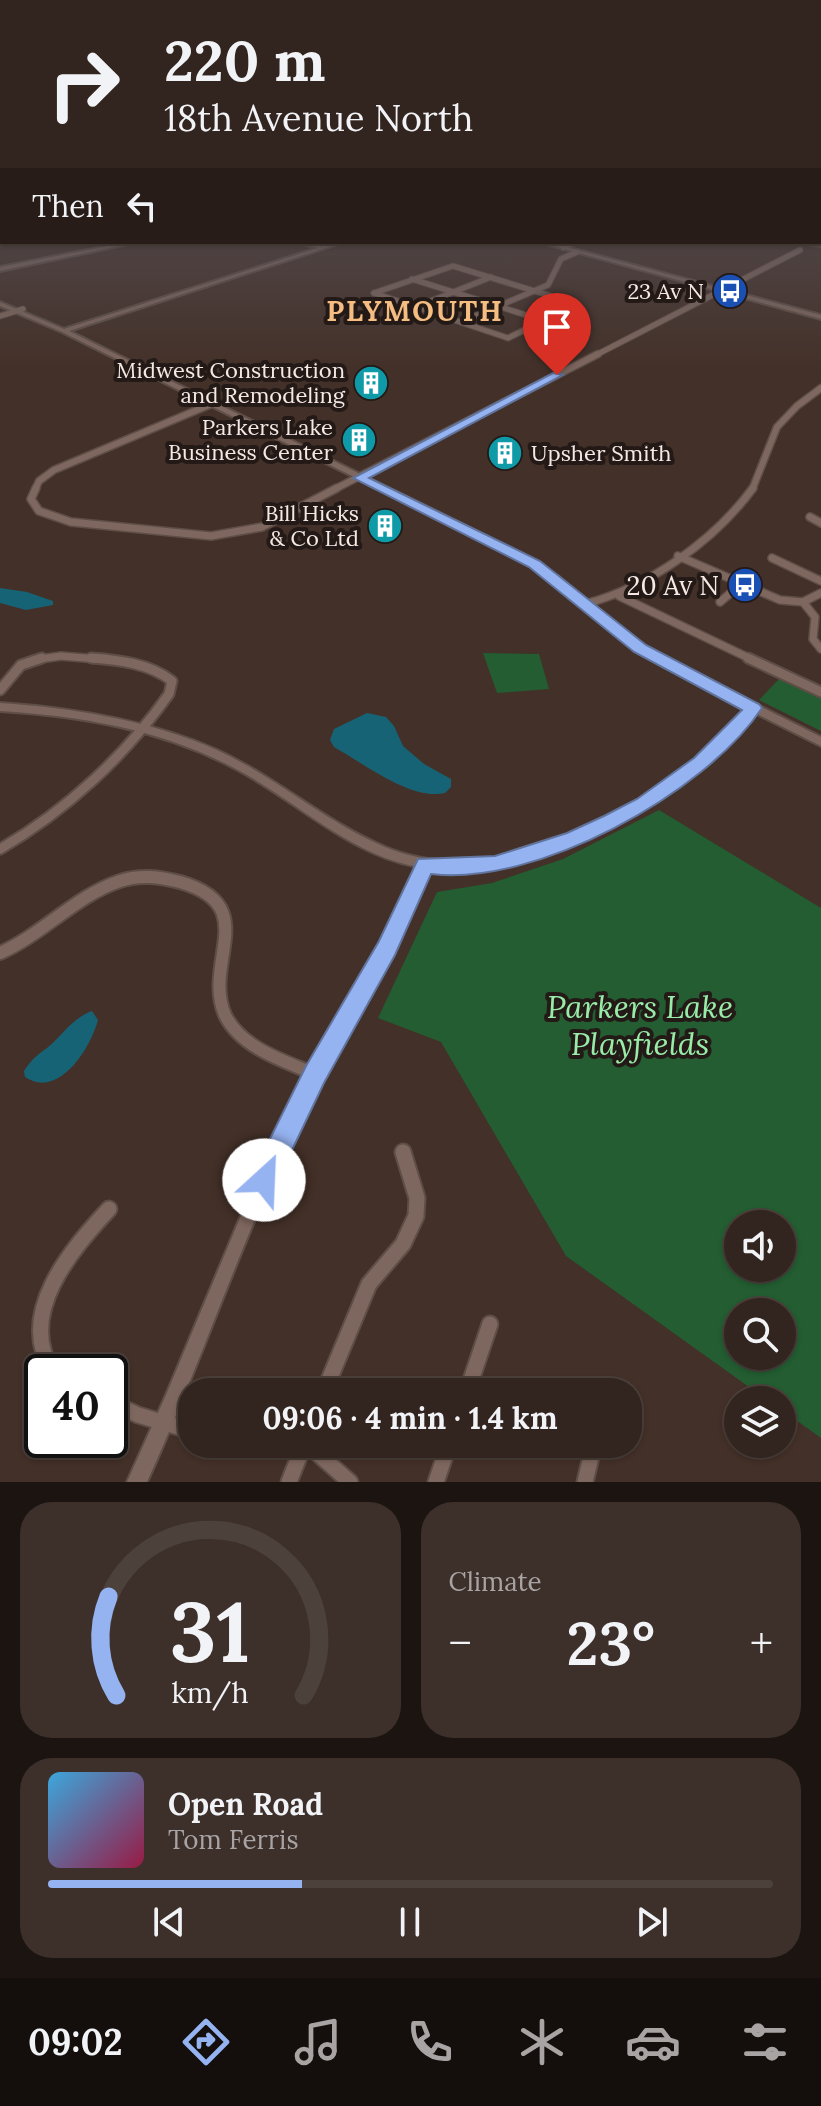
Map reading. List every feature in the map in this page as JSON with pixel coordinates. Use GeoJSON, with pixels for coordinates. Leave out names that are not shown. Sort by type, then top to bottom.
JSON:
{"type":"FeatureCollection","features":[{"type":"Feature","properties":{"kind":"street"},"geometry":{"type":"LineString","coordinates":[[0,269],[126,244]]}},
{"type":"Feature","properties":{"kind":"street"},"geometry":{"type":"LineString","coordinates":[[307,244],[324,248]]}},
{"type":"Feature","properties":{"kind":"street"},"geometry":{"type":"LineString","coordinates":[[59,329],[336,244]]}},
{"type":"Feature","properties":{"kind":"street"},"geometry":{"type":"LineString","coordinates":[[548,244],[821,317]]}},
{"type":"Feature","properties":{"kind":"street"},"geometry":{"type":"LineString","coordinates":[[563,248],[573,244]]}},
{"type":"Feature","properties":{"kind":"street"},"geometry":{"type":"LineString","coordinates":[[209,405],[64,466],[39,481],[32,493],[34,505],[48,516],[71,522],[199,535],[238,533],[273,522],[800,250]]}},
{"type":"Feature","properties":{"kind":"street"},"geometry":{"type":"LineString","coordinates":[[461,322],[553,280],[561,259],[577,252]]}},
{"type":"Feature","properties":{"kind":"street"},"geometry":{"type":"LineString","coordinates":[[450,266],[535,290],[577,304],[508,338],[374,293],[450,266]]}},
{"type":"Feature","properties":{"kind":"street"},"geometry":{"type":"LineString","coordinates":[[416,307],[491,277]]}},
{"type":"Feature","properties":{"kind":"street"},"geometry":{"type":"LineString","coordinates":[[412,279],[545,321]]}},
{"type":"Feature","properties":{"kind":"street"},"geometry":{"type":"LineString","coordinates":[[0,297],[209,405],[535,564],[640,649],[821,742]]}},
{"type":"Feature","properties":{"kind":"street"},"geometry":{"type":"LineString","coordinates":[[0,304],[20,310]]}},
{"type":"Feature","properties":{"kind":"street"},"geometry":{"type":"LineString","coordinates":[[0,316],[20,310]]}},
{"type":"Feature","properties":{"kind":"street"},"geometry":{"type":"LineString","coordinates":[[585,604],[619,596],[678,556],[748,496],[761,474],[776,427],[788,412],[821,388]]}},
{"type":"Feature","properties":{"kind":"street"},"geometry":{"type":"LineString","coordinates":[[810,517],[821,523]]}},
{"type":"Feature","properties":{"kind":"street"},"geometry":{"type":"LineString","coordinates":[[678,556],[780,600],[803,602],[821,593]]}},
{"type":"Feature","properties":{"kind":"street"},"geometry":{"type":"LineString","coordinates":[[772,558],[821,581]]}},
{"type":"Feature","properties":{"kind":"street"},"geometry":{"type":"LineString","coordinates":[[720,602],[741,584]]}},
{"type":"Feature","properties":{"kind":"street"},"geometry":{"type":"LineString","coordinates":[[619,596],[821,692]]}},
{"type":"Feature","properties":{"kind":"street"},"geometry":{"type":"LineString","coordinates":[[803,602],[815,617],[813,639],[821,649]]}},
{"type":"Feature","properties":{"kind":"street"},"geometry":{"type":"LineString","coordinates":[[0,690],[19,666],[44,656],[120,662],[164,673],[172,681],[172,688],[142,728],[87,789],[35,828],[0,849]]}},
{"type":"Feature","properties":{"kind":"street"},"geometry":{"type":"LineString","coordinates":[[0,707],[67,713],[142,728],[208,751],[241,766],[366,844],[425,865],[448,868],[495,864],[574,838],[611,822],[644,804],[701,763],[753,708]]}},
{"type":"Feature","properties":{"kind":"street"},"geometry":{"type":"LineString","coordinates":[[137,1482],[229,1258],[315,1074],[387,948],[425,865]]}},
{"type":"Feature","properties":{"kind":"street"},"geometry":{"type":"LineString","coordinates":[[0,953],[25,941],[99,890],[121,880],[157,875],[203,890],[215,898],[228,922],[219,988],[226,1017],[243,1037],[258,1048],[315,1074]]}},
{"type":"Feature","properties":{"kind":"street"},"geometry":{"type":"LineString","coordinates":[[330,1378],[369,1284],[403,1244],[416,1216],[415,1190],[403,1152]]}},
{"type":"Feature","properties":{"kind":"street"},"geometry":{"type":"LineString","coordinates":[[46,1354],[43,1332],[49,1286],[61,1262],[109,1209]]}},
{"type":"Feature","properties":{"kind":"street"},"geometry":{"type":"LineString","coordinates":[[472,1378],[490,1324]]}},
{"type":"Feature","properties":{"kind":"street"},"geometry":{"type":"LineString","coordinates":[[128,1409],[178,1428]]}},
{"type":"Feature","properties":{"kind":"street"},"geometry":{"type":"LineString","coordinates":[[289,1482],[299,1458]]}},
{"type":"Feature","properties":{"kind":"street"},"geometry":{"type":"LineString","coordinates":[[322,1458],[350,1482]]}},
{"type":"Feature","properties":{"kind":"street"},"geometry":{"type":"LineString","coordinates":[[436,1482],[444,1458]]}},
{"type":"Feature","properties":{"kind":"street"},"geometry":{"type":"LineString","coordinates":[[585,1482],[591,1458]]}},
{"type":"Feature","properties":{"kind":"green space"},"geometry":{"type":"Polygon","coordinates":[[[483,653],[539,654],[549,689],[497,693],[483,653]]]}},
{"type":"Feature","properties":{"kind":"green space"},"geometry":{"type":"Polygon","coordinates":[[[780,678],[821,696],[821,731],[759,700],[780,678]]]}},
{"type":"Feature","properties":{"kind":"green space","name":"Parkers Lake Playfields"},"geometry":{"type":"Polygon","coordinates":[[[659,810],[821,908],[821,1438],[796,1420],[796,1386],[747,1386],[725,1370],[796,1370],[796,1298],[724,1298],[724,1369],[566,1256],[441,1042],[378,1018],[437,892],[492,883],[563,859],[659,810]]]}},
{"type":"Feature","properties":{"kind":"water"},"geometry":{"type":"Polygon","coordinates":[[[0,588],[27,592],[53,601],[53,605],[26,610],[0,603],[0,588]]]}},
{"type":"Feature","properties":{"kind":"water"},"geometry":{"type":"Polygon","coordinates":[[[367,713],[386,717],[403,746],[424,764],[451,779],[451,787],[445,793],[417,791],[388,779],[334,747],[330,740],[334,729],[367,713]]]}},
{"type":"Feature","properties":{"kind":"water"},"geometry":{"type":"Polygon","coordinates":[[[92,1011],[98,1020],[88,1044],[72,1067],[50,1082],[25,1077],[24,1071],[34,1058],[73,1023],[92,1011]]]}},
{"type":"Feature","properties":{"kind":"place","name":"23 Av N"},"geometry":{"type":"Point","coordinates":[730,291]}},
{"type":"Feature","properties":{"kind":"place","name":"Midwest Construction and Remodeling"},"geometry":{"type":"Point","coordinates":[371,383]}},
{"type":"Feature","properties":{"kind":"place","name":"Parkers Lake Business Center"},"geometry":{"type":"Point","coordinates":[359,440]}},
{"type":"Feature","properties":{"kind":"place","name":"Upsher Smith"},"geometry":{"type":"Point","coordinates":[505,453]}},
{"type":"Feature","properties":{"kind":"place","name":"Bill Hicks & Co Ltd"},"geometry":{"type":"Point","coordinates":[385,526]}},
{"type":"Feature","properties":{"kind":"place","name":"20 Av N"},"geometry":{"type":"Point","coordinates":[745,585]}},
{"type":"Feature","properties":{"kind":"district","name":"PLYMOUTH"},"geometry":{"type":"Point","coordinates":[415,311]}},
{"type":"Feature","properties":{"kind":"route"},"geometry":{"type":"LineString","coordinates":[[264,1180],[315,1074],[409,905],[425,865],[448,868],[495,864],[534,853],[611,822],[644,804],[701,763],[753,708],[640,649],[535,564],[359,478],[557,375]]}}]}
